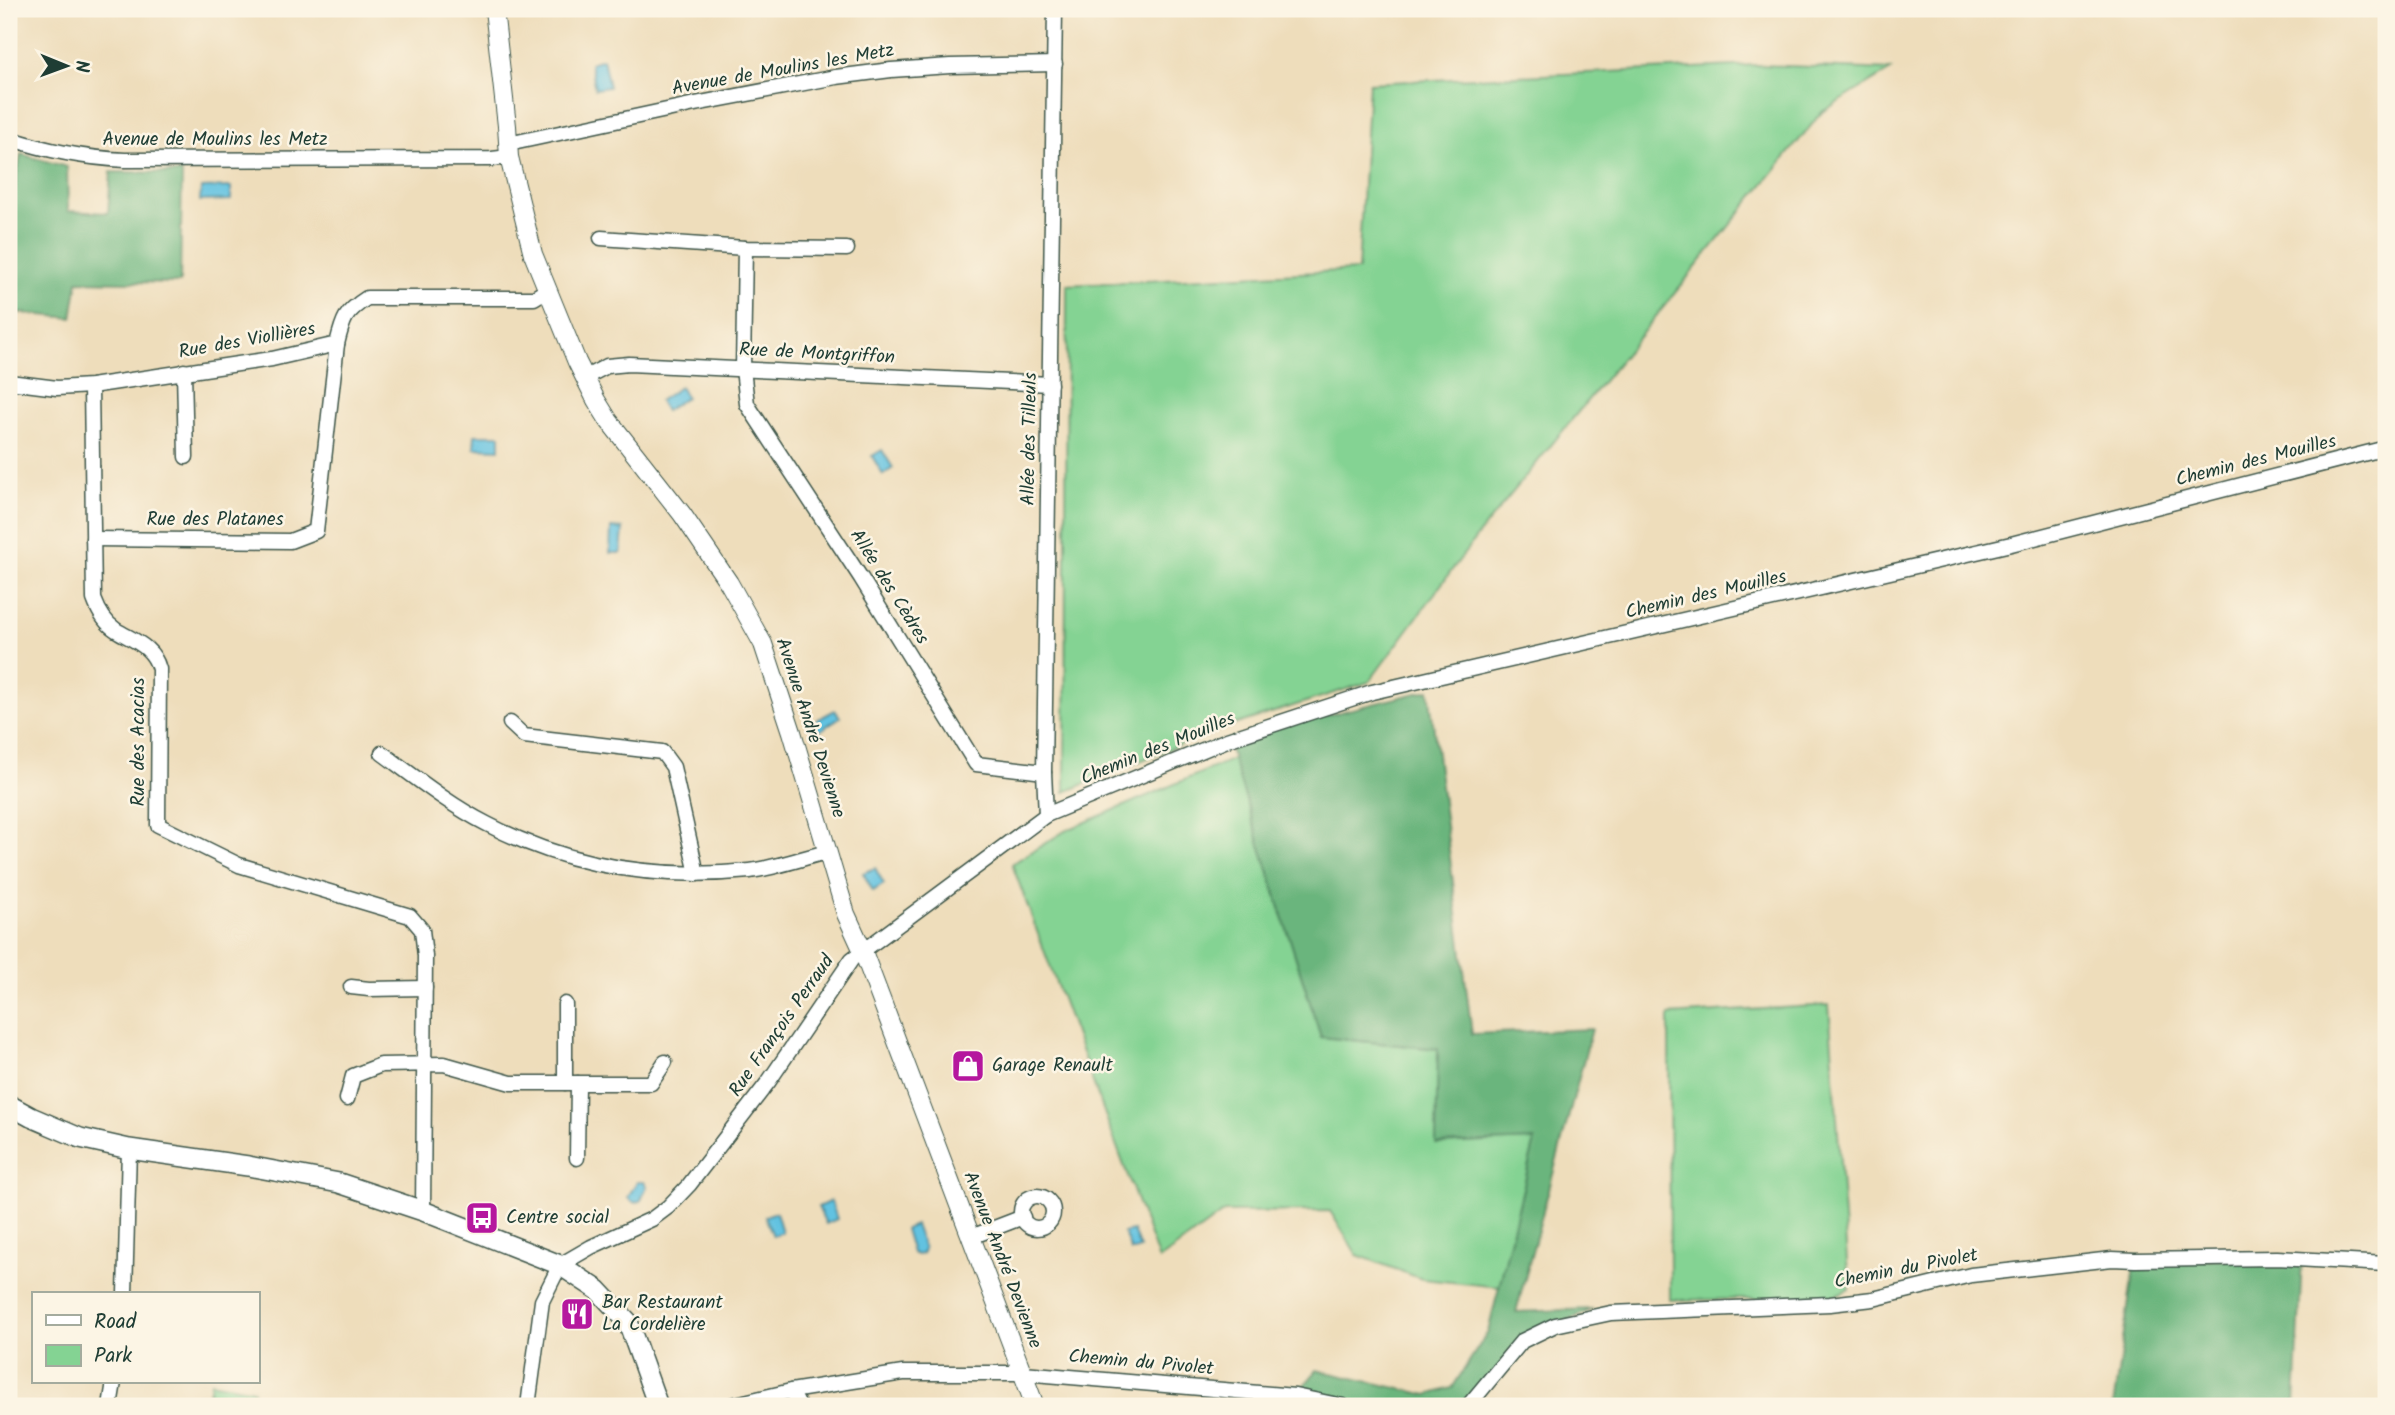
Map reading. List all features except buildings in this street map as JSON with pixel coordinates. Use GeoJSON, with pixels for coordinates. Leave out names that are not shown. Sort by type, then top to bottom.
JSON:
{"type":"FeatureCollection","features":[{"type":"Feature","properties":{"kind":"main road"},"geometry":{"type":"LineString","coordinates":[[9,1105],[80,1138],[129,1149],[339,1183],[423,1211],[560,1265],[598,1290],[628,1322],[658,1406]]}},
{"type":"Feature","properties":{"kind":"street","name":"Avenue André Devienne"},"geometry":{"type":"LineString","coordinates":[[494,9],[508,150],[533,254],[584,377],[609,421],[682,514],[729,583],[763,644],[850,925],[862,949],[1035,1406]]}},
{"type":"Feature","properties":{"kind":"street"},"geometry":{"type":"LineString","coordinates":[[1055,9],[1055,64]]}},
{"type":"Feature","properties":{"kind":"street","name":"Avenue de Moulins les Metz"},"geometry":{"type":"LineString","coordinates":[[9,138],[56,153],[125,160],[492,159],[508,150],[682,106],[836,77],[938,66],[1055,64]]}},
{"type":"Feature","properties":{"kind":"street","name":"Allée des Tilleuls"},"geometry":{"type":"LineString","coordinates":[[1046,815],[1044,772],[1055,64]]}},
{"type":"Feature","properties":{"kind":"street"},"geometry":{"type":"LineString","coordinates":[[601,238],[745,248],[847,249]]}},
{"type":"Feature","properties":{"kind":"street"},"geometry":{"type":"LineString","coordinates":[[743,369],[745,248]]}},
{"type":"Feature","properties":{"kind":"street","name":"Rue des Viollières"},"geometry":{"type":"LineString","coordinates":[[9,382],[57,388],[91,386],[272,359],[337,344],[342,322],[351,308],[367,298],[534,298],[547,290]]}},
{"type":"Feature","properties":{"kind":"street","name":"Rue des Platanes"},"geometry":{"type":"LineString","coordinates":[[93,539],[290,541],[316,531],[337,344]]}},
{"type":"Feature","properties":{"kind":"street","name":"Rue de Montgriffon"},"geometry":{"type":"LineString","coordinates":[[584,377],[618,364],[1050,384]]}},
{"type":"Feature","properties":{"kind":"street","name":"Allée des Cèdres"},"geometry":{"type":"LineString","coordinates":[[743,369],[747,404],[861,578],[976,764],[1044,772]]}},
{"type":"Feature","properties":{"kind":"street"},"geometry":{"type":"LineString","coordinates":[[184,372],[186,457]]}},
{"type":"Feature","properties":{"kind":"street","name":"Rue des Acacias"},"geometry":{"type":"LineString","coordinates":[[91,386],[94,599],[98,611],[114,629],[147,648],[156,657],[159,669],[158,825],[239,865],[410,916],[422,930],[426,1064],[423,1211]]}},
{"type":"Feature","properties":{"kind":"street","name":"Chemin des Mouilles"},"geometry":{"type":"LineString","coordinates":[[1046,815],[1227,740],[1371,692],[2011,544],[2386,448]]}},
{"type":"Feature","properties":{"kind":"street"},"geometry":{"type":"LineString","coordinates":[[510,723],[524,736],[662,752],[673,767],[696,874]]}},
{"type":"Feature","properties":{"kind":"street"},"geometry":{"type":"LineString","coordinates":[[382,753],[434,792],[487,824],[547,852],[613,869],[696,874],[753,871],[827,852]]}},
{"type":"Feature","properties":{"kind":"street","name":"Rue François Perraud"},"geometry":{"type":"LineString","coordinates":[[560,1265],[591,1247],[652,1219],[668,1207],[689,1185],[769,1081],[846,966],[862,949],[1046,815]]}},
{"type":"Feature","properties":{"kind":"street"},"geometry":{"type":"LineString","coordinates":[[351,987],[425,988]]}},
{"type":"Feature","properties":{"kind":"street"},"geometry":{"type":"LineString","coordinates":[[565,1004],[578,1158]]}},
{"type":"Feature","properties":{"kind":"street"},"geometry":{"type":"LineString","coordinates":[[347,1099],[353,1076],[381,1065],[444,1064],[511,1083],[652,1083],[665,1062]]}},
{"type":"Feature","properties":{"kind":"street"},"geometry":{"type":"LineString","coordinates":[[125,1292],[129,1149]]}},
{"type":"Feature","properties":{"kind":"street"},"geometry":{"type":"LineString","coordinates":[[971,1237],[1023,1217]]}},
{"type":"Feature","properties":{"kind":"street","name":"Chemin du Pivolet"},"geometry":{"type":"LineString","coordinates":[[1468,1406],[1522,1341],[1555,1325],[1611,1313],[1830,1304],[1873,1298],[1971,1275],[2112,1259],[2135,1261],[2277,1258],[2386,1264]]}},
{"type":"Feature","properties":{"kind":"street"},"geometry":{"type":"LineString","coordinates":[[528,1406],[542,1301],[560,1265]]}},
{"type":"Feature","properties":{"kind":"street","name":"Chemin du Pivolet"},"geometry":{"type":"LineString","coordinates":[[727,1406],[791,1391],[903,1373],[1023,1373],[1295,1396],[1343,1406]]}},
{"type":"Feature","properties":{"kind":"street"},"geometry":{"type":"LineString","coordinates":[[110,1406],[114,1384]]}},
{"type":"Feature","properties":{"kind":"street"},"geometry":{"type":"LineString","coordinates":[[791,1391],[799,1406]]}},
{"type":"Feature","properties":{"kind":"green space"},"geometry":{"type":"Polygon","coordinates":[[[1757,65],[1891,70],[1822,112],[1478,535],[1369,682],[1208,733],[1065,792],[1067,285],[1358,270],[1369,83],[1757,65]]]}},
{"type":"Feature","properties":{"kind":"green space"},"geometry":{"type":"Polygon","coordinates":[[[21,154],[67,167],[68,211],[108,213],[111,172],[182,173],[180,283],[78,281],[72,318],[9,312],[9,206],[21,154]]]}},
{"type":"Feature","properties":{"kind":"green space"},"geometry":{"type":"Polygon","coordinates":[[[1429,690],[1472,1034],[1592,1029],[1516,1312],[1593,1309],[1522,1341],[1468,1406],[1343,1406],[1295,1396],[1317,1370],[1428,1395],[1452,1388],[1488,1332],[1535,1140],[1436,1144],[1438,1049],[1321,1037],[1227,740],[1429,690]]]}},
{"type":"Feature","properties":{"kind":"green space"},"geometry":{"type":"Polygon","coordinates":[[[1233,759],[1321,1037],[1438,1049],[1436,1144],[1535,1140],[1499,1287],[1422,1279],[1357,1255],[1330,1211],[1224,1212],[1159,1260],[1012,864],[1065,831],[1233,759]]]}},
{"type":"Feature","properties":{"kind":"green space"},"geometry":{"type":"Polygon","coordinates":[[[1829,1005],[1849,1289],[1829,1298],[1670,1300],[1669,1015],[1829,1005]]]}},
{"type":"Feature","properties":{"kind":"green space"},"geometry":{"type":"Polygon","coordinates":[[[2302,1259],[2295,1406],[2113,1406],[2135,1260],[2302,1259]]]}},
{"type":"Feature","properties":{"kind":"green space"},"geometry":{"type":"Polygon","coordinates":[[[211,1384],[254,1390],[251,1406],[207,1406],[211,1384]]]}},
{"type":"Feature","properties":{"kind":"water"},"geometry":{"type":"Polygon","coordinates":[[[603,59],[609,87],[595,89],[590,63],[603,59]]]}},
{"type":"Feature","properties":{"kind":"water"},"geometry":{"type":"Polygon","coordinates":[[[231,187],[231,200],[200,201],[201,188],[231,187]]]}},
{"type":"Feature","properties":{"kind":"water"},"geometry":{"type":"Polygon","coordinates":[[[680,387],[686,397],[665,411],[659,401],[680,387]]]}},
{"type":"Feature","properties":{"kind":"water"},"geometry":{"type":"Polygon","coordinates":[[[475,435],[500,435],[500,449],[474,448],[475,435]]]}},
{"type":"Feature","properties":{"kind":"water"},"geometry":{"type":"Polygon","coordinates":[[[882,450],[893,468],[883,475],[872,456],[882,450]]]}},
{"type":"Feature","properties":{"kind":"water"},"geometry":{"type":"Polygon","coordinates":[[[611,528],[623,529],[621,553],[610,553],[611,528]]]}},
{"type":"Feature","properties":{"kind":"water"},"geometry":{"type":"Polygon","coordinates":[[[835,710],[840,717],[818,732],[813,722],[835,710]]]}},
{"type":"Feature","properties":{"kind":"water"},"geometry":{"type":"Polygon","coordinates":[[[875,868],[884,884],[873,891],[863,873],[875,868]]]}},
{"type":"Feature","properties":{"kind":"water"},"geometry":{"type":"Polygon","coordinates":[[[637,1182],[644,1182],[647,1186],[641,1200],[636,1203],[628,1197],[637,1182]]]}},
{"type":"Feature","properties":{"kind":"water"},"geometry":{"type":"Polygon","coordinates":[[[831,1201],[837,1219],[826,1224],[818,1207],[831,1201]]]}},
{"type":"Feature","properties":{"kind":"water"},"geometry":{"type":"Polygon","coordinates":[[[776,1212],[782,1232],[773,1236],[765,1216],[776,1212]]]}},
{"type":"Feature","properties":{"kind":"water"},"geometry":{"type":"Polygon","coordinates":[[[915,1225],[924,1249],[922,1254],[917,1255],[912,1253],[905,1229],[915,1225]]]}},
{"type":"Feature","properties":{"kind":"water"},"geometry":{"type":"Polygon","coordinates":[[[1133,1231],[1140,1248],[1131,1251],[1124,1233],[1133,1231]]]}},
{"type":"Feature","properties":{"kind":"place","name":"Garage Renault"},"geometry":{"type":"Point","coordinates":[968,1066]}},
{"type":"Feature","properties":{"kind":"place","name":"Centre social"},"geometry":{"type":"Point","coordinates":[482,1218]}},
{"type":"Feature","properties":{"kind":"place","name":"Bar Restaurant La Cordelière"},"geometry":{"type":"Point","coordinates":[577,1314]}}]}
